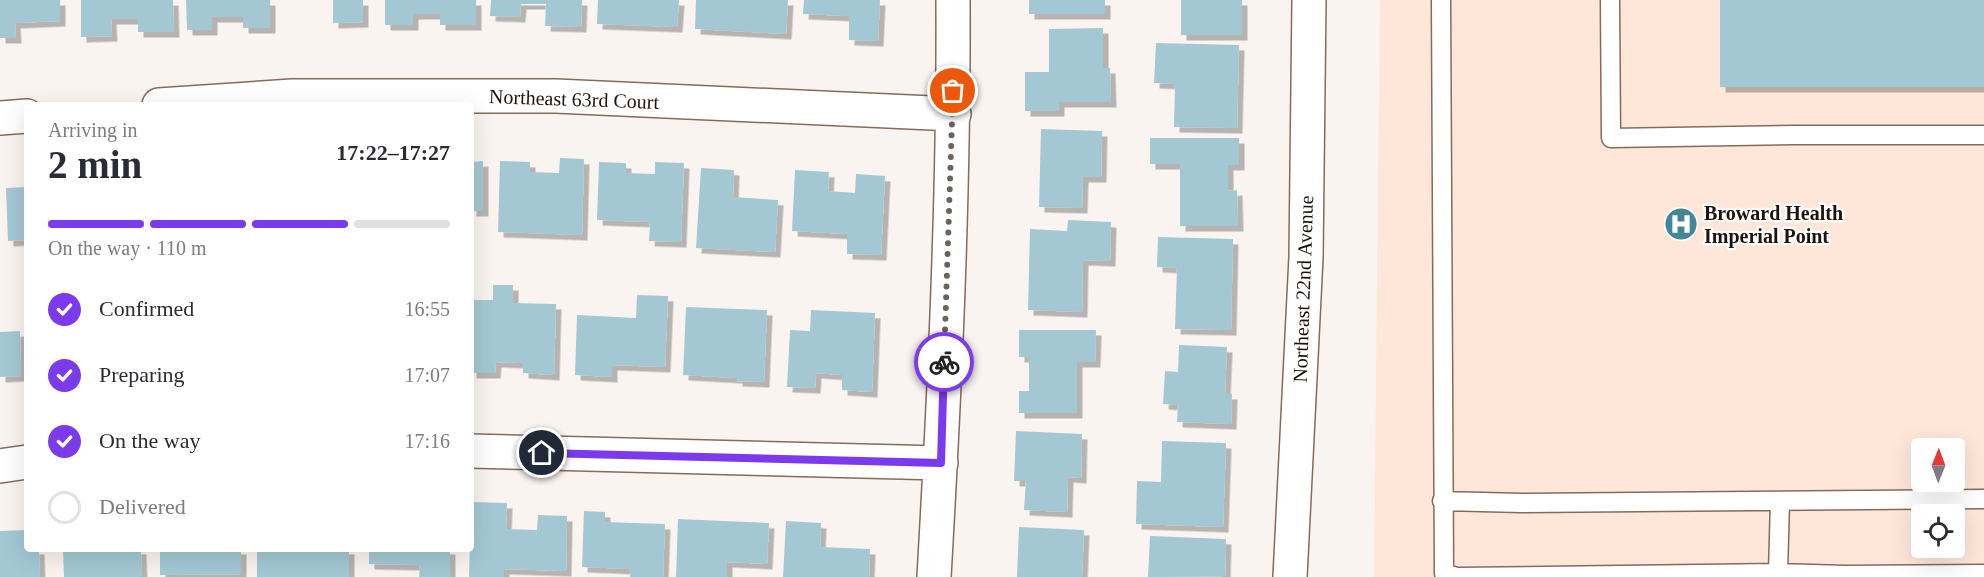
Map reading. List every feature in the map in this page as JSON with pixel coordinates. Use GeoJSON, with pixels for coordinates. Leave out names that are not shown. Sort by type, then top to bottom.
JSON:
{"type":"FeatureCollection","features":[{"type":"Feature","properties":{"kind":"street"},"geometry":{"type":"LineString","coordinates":[[934,577],[941,463],[954,114],[953,0]]}},
{"type":"Feature","properties":{"kind":"street","name":"Northeast 22nd Avenue"},"geometry":{"type":"LineString","coordinates":[[1290,577],[1306,257],[1309,0]]}},
{"type":"Feature","properties":{"kind":"street","name":"Northeast 63rd Court"},"geometry":{"type":"LineString","coordinates":[[203,102],[292,96],[556,96],[954,114]]}},
{"type":"Feature","properties":{"kind":"street"},"geometry":{"type":"LineString","coordinates":[[0,118],[24,116]]}},
{"type":"Feature","properties":{"kind":"street"},"geometry":{"type":"LineString","coordinates":[[474,452],[941,463]]}},
{"type":"Feature","properties":{"kind":"street"},"geometry":{"type":"LineString","coordinates":[[0,466],[24,462]]}},
{"type":"Feature","properties":{"kind":"lane"},"geometry":{"type":"LineString","coordinates":[[1441,0],[1444,573],[1457,577],[1778,573],[1984,574]]}},
{"type":"Feature","properties":{"kind":"lane"},"geometry":{"type":"LineString","coordinates":[[1610,0],[1611,138],[1984,135]]}},
{"type":"Feature","properties":{"kind":"lane"},"geometry":{"type":"LineString","coordinates":[[1442,501],[1522,503],[1984,499]]}},
{"type":"Feature","properties":{"kind":"lane"},"geometry":{"type":"LineString","coordinates":[[1778,573],[1780,501]]}},
{"type":"Feature","properties":{"kind":"shaded area","name":"Broward Health Imperial Point"},"geometry":{"type":"Polygon","coordinates":[[[1380,0],[1984,0],[1984,577],[1374,577],[1380,0]]]}},
{"type":"Feature","properties":{"kind":"building"},"geometry":{"type":"Polygon","coordinates":[[[0,0],[60,0],[60,21],[15,23],[16,38],[0,38],[0,0]]]}},
{"type":"Feature","properties":{"kind":"building"},"geometry":{"type":"Polygon","coordinates":[[[81,0],[173,0],[174,32],[138,32],[138,19],[111,19],[112,36],[81,37],[81,0]]]}},
{"type":"Feature","properties":{"kind":"building"},"geometry":{"type":"Polygon","coordinates":[[[186,0],[270,0],[270,28],[243,28],[243,17],[212,17],[212,30],[187,30],[186,0]]]}},
{"type":"Feature","properties":{"kind":"building"},"geometry":{"type":"Polygon","coordinates":[[[333,0],[363,0],[363,22],[333,23],[333,0]]]}},
{"type":"Feature","properties":{"kind":"building"},"geometry":{"type":"Polygon","coordinates":[[[385,0],[476,0],[476,25],[440,25],[440,14],[413,14],[413,25],[385,25],[385,0]]]}},
{"type":"Feature","properties":{"kind":"building"},"geometry":{"type":"Polygon","coordinates":[[[491,0],[582,0],[581,27],[545,26],[546,4],[521,4],[520,17],[490,16],[491,0]]]}},
{"type":"Feature","properties":{"kind":"building"},"geometry":{"type":"Polygon","coordinates":[[[598,0],[679,0],[677,27],[597,24],[598,0]]]}},
{"type":"Feature","properties":{"kind":"building"},"geometry":{"type":"Polygon","coordinates":[[[696,0],[788,0],[786,34],[695,29],[696,0]]]}},
{"type":"Feature","properties":{"kind":"building"},"geometry":{"type":"Polygon","coordinates":[[[804,0],[880,0],[878,41],[849,40],[849,16],[803,14],[804,0]]]}},
{"type":"Feature","properties":{"kind":"building"},"geometry":{"type":"Polygon","coordinates":[[[1029,0],[1105,0],[1105,14],[1029,14],[1029,0]]]}},
{"type":"Feature","properties":{"kind":"building"},"geometry":{"type":"Polygon","coordinates":[[[1181,0],[1242,0],[1242,35],[1181,35],[1181,0]]]}},
{"type":"Feature","properties":{"kind":"building"},"geometry":{"type":"Polygon","coordinates":[[[1720,0],[1984,0],[1984,87],[1720,87],[1720,0]]]}},
{"type":"Feature","properties":{"kind":"building"},"geometry":{"type":"Polygon","coordinates":[[[1103,28],[1103,68],[1110,68],[1111,102],[1059,102],[1059,111],[1025,111],[1025,72],[1049,72],[1049,29],[1103,28]]]}},
{"type":"Feature","properties":{"kind":"building"},"geometry":{"type":"Polygon","coordinates":[[[1156,43],[1239,45],[1237,128],[1174,127],[1175,84],[1154,83],[1156,43]]]}},
{"type":"Feature","properties":{"kind":"building"},"geometry":{"type":"Polygon","coordinates":[[[1041,129],[1102,131],[1101,177],[1083,177],[1082,208],[1039,207],[1041,129]]]}},
{"type":"Feature","properties":{"kind":"building"},"geometry":{"type":"Polygon","coordinates":[[[1150,138],[1239,138],[1239,165],[1228,165],[1228,191],[1237,190],[1238,226],[1180,226],[1180,164],[1150,164],[1150,138]]]}},
{"type":"Feature","properties":{"kind":"building"},"geometry":{"type":"Polygon","coordinates":[[[560,158],[584,159],[582,235],[498,232],[500,161],[530,162],[530,172],[559,173],[560,158]]]}},
{"type":"Feature","properties":{"kind":"building"},"geometry":{"type":"Polygon","coordinates":[[[483,161],[483,211],[474,211],[474,162],[483,161]]]}},
{"type":"Feature","properties":{"kind":"building"},"geometry":{"type":"Polygon","coordinates":[[[599,162],[626,163],[626,173],[655,174],[655,162],[684,163],[681,242],[649,241],[650,222],[597,220],[599,162]]]}},
{"type":"Feature","properties":{"kind":"building"},"geometry":{"type":"Polygon","coordinates":[[[701,168],[734,170],[733,197],[778,200],[775,252],[696,248],[701,168]]]}},
{"type":"Feature","properties":{"kind":"building"},"geometry":{"type":"Polygon","coordinates":[[[795,170],[829,172],[828,191],[855,193],[856,174],[885,176],[881,255],[847,254],[847,234],[792,231],[795,170]]]}},
{"type":"Feature","properties":{"kind":"building"},"geometry":{"type":"Polygon","coordinates":[[[24,187],[24,240],[8,241],[6,188],[24,187]]]}},
{"type":"Feature","properties":{"kind":"building"},"geometry":{"type":"Polygon","coordinates":[[[1068,220],[1111,222],[1110,261],[1083,260],[1082,312],[1028,310],[1030,229],[1067,231],[1068,220]]]}},
{"type":"Feature","properties":{"kind":"building"},"geometry":{"type":"Polygon","coordinates":[[[1158,237],[1233,239],[1231,330],[1175,329],[1177,268],[1157,267],[1158,237]]]}},
{"type":"Feature","properties":{"kind":"building"},"geometry":{"type":"Polygon","coordinates":[[[493,285],[513,285],[513,303],[556,304],[554,375],[523,373],[523,363],[496,362],[495,373],[474,373],[474,300],[493,300],[493,285]]]}},
{"type":"Feature","properties":{"kind":"building"},"geometry":{"type":"Polygon","coordinates":[[[637,295],[668,296],[665,367],[612,365],[612,377],[575,375],[577,315],[636,318],[637,295]]]}},
{"type":"Feature","properties":{"kind":"building"},"geometry":{"type":"Polygon","coordinates":[[[686,307],[767,310],[764,382],[683,375],[686,307]]]}},
{"type":"Feature","properties":{"kind":"building"},"geometry":{"type":"Polygon","coordinates":[[[811,310],[875,313],[872,392],[842,390],[842,375],[816,373],[815,388],[787,387],[790,330],[810,331],[811,310]]]}},
{"type":"Feature","properties":{"kind":"building"},"geometry":{"type":"Polygon","coordinates":[[[1019,330],[1096,330],[1095,362],[1077,362],[1077,413],[1019,413],[1019,391],[1029,391],[1029,357],[1019,357],[1019,330]]]}},
{"type":"Feature","properties":{"kind":"building"},"geometry":{"type":"Polygon","coordinates":[[[20,331],[21,376],[0,377],[0,332],[20,331]]]}},
{"type":"Feature","properties":{"kind":"building"},"geometry":{"type":"Polygon","coordinates":[[[1179,345],[1227,347],[1225,394],[1232,394],[1231,424],[1177,422],[1178,405],[1163,404],[1165,371],[1178,372],[1179,345]]]}},
{"type":"Feature","properties":{"kind":"building"},"geometry":{"type":"Polygon","coordinates":[[[1016,431],[1082,434],[1081,478],[1068,477],[1067,512],[1024,510],[1026,481],[1014,481],[1016,431]]]}},
{"type":"Feature","properties":{"kind":"building"},"geometry":{"type":"Polygon","coordinates":[[[1162,441],[1226,443],[1223,527],[1136,524],[1137,481],[1161,482],[1162,441]]]}},
{"type":"Feature","properties":{"kind":"building"},"geometry":{"type":"Polygon","coordinates":[[[474,502],[507,503],[506,529],[537,530],[538,515],[567,516],[566,571],[504,569],[504,577],[469,577],[470,552],[474,552],[474,502]]]}},
{"type":"Feature","properties":{"kind":"building"},"geometry":{"type":"Polygon","coordinates":[[[584,511],[605,512],[605,522],[665,524],[663,577],[630,577],[631,569],[582,567],[584,511]]]}},
{"type":"Feature","properties":{"kind":"building"},"geometry":{"type":"Polygon","coordinates":[[[678,519],[769,523],[767,564],[727,562],[727,577],[676,577],[678,519]]]}},
{"type":"Feature","properties":{"kind":"building"},"geometry":{"type":"Polygon","coordinates":[[[786,521],[821,523],[820,547],[870,549],[869,577],[783,577],[786,521]]]}},
{"type":"Feature","properties":{"kind":"building"},"geometry":{"type":"Polygon","coordinates":[[[1019,527],[1084,530],[1082,577],[1017,577],[1019,527]]]}},
{"type":"Feature","properties":{"kind":"building"},"geometry":{"type":"Polygon","coordinates":[[[24,530],[24,552],[39,552],[40,577],[0,577],[0,531],[24,530]]]}},
{"type":"Feature","properties":{"kind":"building"},"geometry":{"type":"Polygon","coordinates":[[[1150,536],[1226,539],[1225,576],[1148,577],[1150,536]]]}},
{"type":"Feature","properties":{"kind":"building"},"geometry":{"type":"Polygon","coordinates":[[[63,552],[141,552],[142,577],[64,577],[63,552]]]}},
{"type":"Feature","properties":{"kind":"building"},"geometry":{"type":"Polygon","coordinates":[[[160,552],[241,552],[241,574],[160,575],[160,552]]]}},
{"type":"Feature","properties":{"kind":"building"},"geometry":{"type":"Polygon","coordinates":[[[257,552],[349,552],[349,577],[257,577],[257,552]]]}},
{"type":"Feature","properties":{"kind":"building"},"geometry":{"type":"Polygon","coordinates":[[[369,552],[450,552],[450,577],[419,577],[420,565],[369,564],[369,552]]]}},
{"type":"Feature","properties":{"kind":"way so far"},"geometry":{"type":"LineString","coordinates":[[944,362],[953,91]]}},
{"type":"Feature","properties":{"kind":"place","name":"Broward Health Imperial Point"},"geometry":{"type":"Point","coordinates":[1681,224]}},
{"type":"Feature","properties":{"kind":"route"},"geometry":{"type":"LineString","coordinates":[[542,453],[941,463],[944,362]]}}]}
